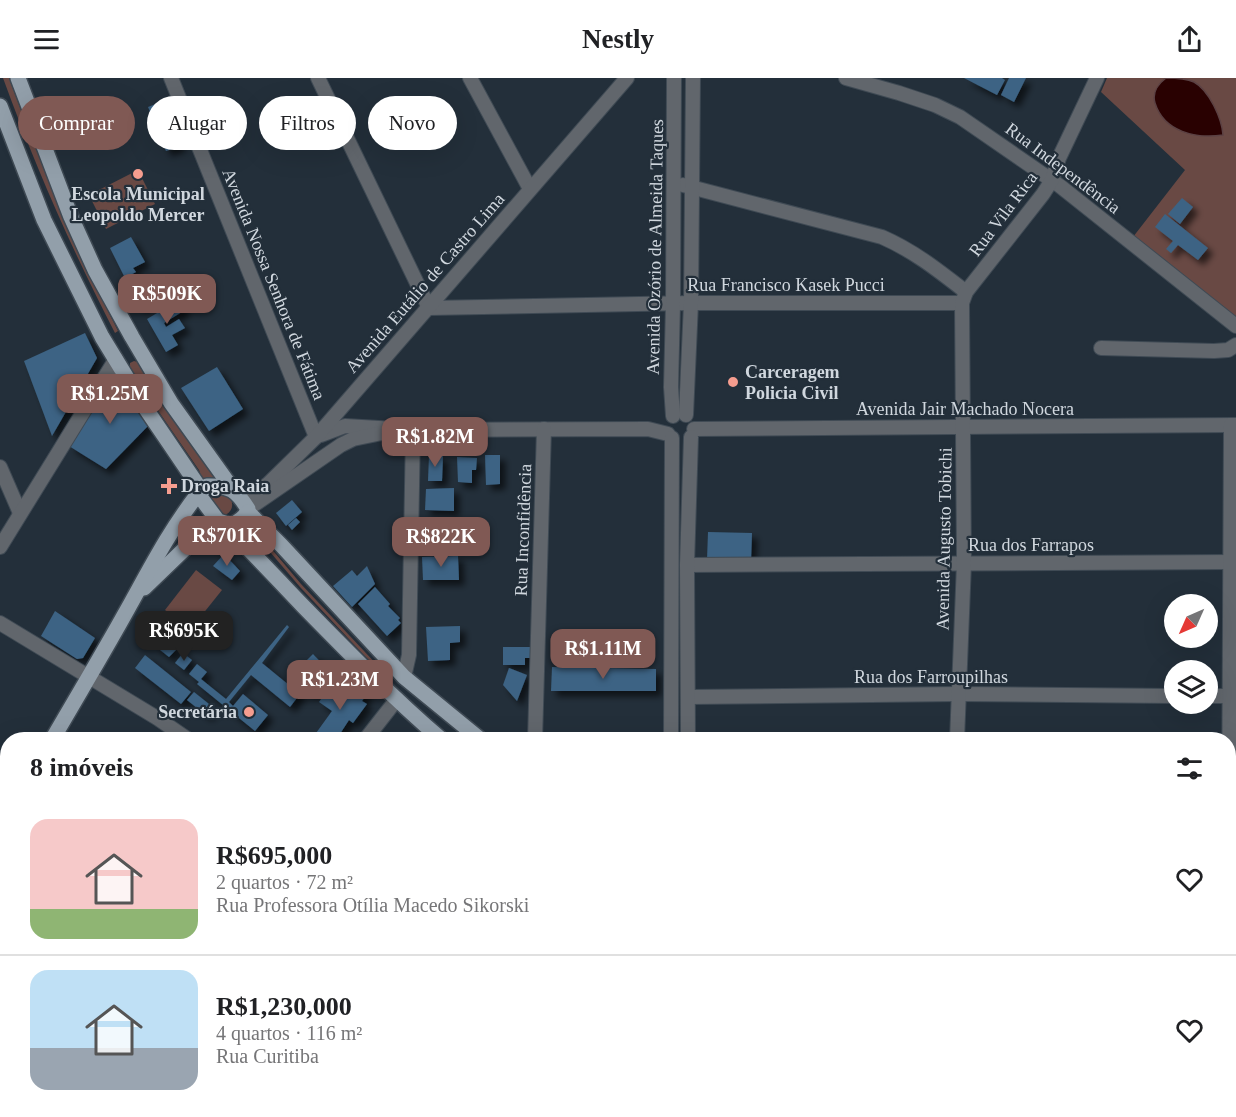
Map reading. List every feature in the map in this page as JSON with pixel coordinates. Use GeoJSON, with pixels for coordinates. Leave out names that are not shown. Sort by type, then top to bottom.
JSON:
{"type":"FeatureCollection","features":[{"type":"Feature","properties":{"kind":"main road"},"geometry":{"type":"LineString","coordinates":[[18,78],[70,217],[95,270],[171,403],[248,511],[404,677],[471,732]]}},
{"type":"Feature","properties":{"kind":"main road"},"geometry":{"type":"LineString","coordinates":[[0,106],[44,220],[102,337],[220,523],[249,548],[344,648],[433,732]]}},
{"type":"Feature","properties":{"kind":"main road"},"geometry":{"type":"LineString","coordinates":[[57,732],[90,678],[168,537],[200,492],[207,486],[214,486],[237,493]]}},
{"type":"Feature","properties":{"kind":"main road"},"geometry":{"type":"LineString","coordinates":[[134,598],[198,536],[220,523],[236,523],[248,511]]}},
{"type":"Feature","properties":{"kind":"street","name":"Avenida Nossa Senhora de Fátima"},"geometry":{"type":"LineString","coordinates":[[171,78],[316,437]]}},
{"type":"Feature","properties":{"kind":"street"},"geometry":{"type":"LineString","coordinates":[[318,78],[429,308]]}},
{"type":"Feature","properties":{"kind":"street"},"geometry":{"type":"LineString","coordinates":[[470,78],[530,189]]}},
{"type":"Feature","properties":{"kind":"street","name":"Avenida Eutálio de Castro Lima"},"geometry":{"type":"LineString","coordinates":[[237,493],[261,489],[316,437],[627,78]]}},
{"type":"Feature","properties":{"kind":"street","name":"Avenida Ozório de Almeida Taques"},"geometry":{"type":"LineString","coordinates":[[671,732],[674,78]]}},
{"type":"Feature","properties":{"kind":"street","name":"Avenida Ozório de Almeida Taques"},"geometry":{"type":"LineString","coordinates":[[673,425],[691,303],[693,78]]}},
{"type":"Feature","properties":{"kind":"street","name":"Rua Independência"},"geometry":{"type":"LineString","coordinates":[[846,78],[935,105],[960,117],[1052,180],[1236,326]]}},
{"type":"Feature","properties":{"kind":"street","name":"Rua Vila Rica"},"geometry":{"type":"LineString","coordinates":[[964,297],[1052,180],[1059,158],[1097,78]]}},
{"type":"Feature","properties":{"kind":"street"},"geometry":{"type":"LineString","coordinates":[[674,182],[882,237],[905,247],[964,297]]}},
{"type":"Feature","properties":{"kind":"street","name":"Rua Francisco Kasek Pucci"},"geometry":{"type":"LineString","coordinates":[[429,308],[964,297]]}},
{"type":"Feature","properties":{"kind":"street","name":"Avenida Augusto Tobichi"},"geometry":{"type":"LineString","coordinates":[[957,732],[964,563],[964,297]]}},
{"type":"Feature","properties":{"kind":"street"},"geometry":{"type":"LineString","coordinates":[[1101,348],[1214,351],[1228,350],[1236,345]]}},
{"type":"Feature","properties":{"kind":"street"},"geometry":{"type":"LineString","coordinates":[[0,548],[116,359]]}},
{"type":"Feature","properties":{"kind":"street"},"geometry":{"type":"LineString","coordinates":[[316,437],[345,426],[397,430],[648,429],[691,419],[693,433],[687,565],[688,732]]}},
{"type":"Feature","properties":{"kind":"street","name":"Avenida Jair Machado Nocera"},"geometry":{"type":"LineString","coordinates":[[673,425],[681,441],[693,433],[964,426],[1234,425]]}},
{"type":"Feature","properties":{"kind":"street"},"geometry":{"type":"LineString","coordinates":[[1232,732],[1231,562],[1234,425]]}},
{"type":"Feature","properties":{"kind":"street","name":"Rua Inconfidência"},"geometry":{"type":"LineString","coordinates":[[535,732],[544,429]]}},
{"type":"Feature","properties":{"kind":"street"},"geometry":{"type":"LineString","coordinates":[[248,511],[330,451],[353,439],[397,430]]}},
{"type":"Feature","properties":{"kind":"street"},"geometry":{"type":"LineString","coordinates":[[404,677],[409,655],[412,430]]}},
{"type":"Feature","properties":{"kind":"street"},"geometry":{"type":"LineString","coordinates":[[0,467],[20,513]]}},
{"type":"Feature","properties":{"kind":"street","name":"Rua dos Farrapos"},"geometry":{"type":"LineString","coordinates":[[687,565],[1231,562]]}},
{"type":"Feature","properties":{"kind":"street"},"geometry":{"type":"LineString","coordinates":[[0,623],[176,732]]}},
{"type":"Feature","properties":{"kind":"street","name":"Rua dos Farroupilhas"},"geometry":{"type":"LineString","coordinates":[[688,697],[958,694],[1164,696]]}},
{"type":"Feature","properties":{"kind":"street"},"geometry":{"type":"LineString","coordinates":[[1218,696],[1231,696]]}},
{"type":"Feature","properties":{"kind":"street"},"geometry":{"type":"LineString","coordinates":[[371,732],[397,699]]}},
{"type":"Feature","properties":{"kind":"shaded area"},"geometry":{"type":"Polygon","coordinates":[[[3,78],[9,78],[18,101],[18,117],[3,78]]]}},
{"type":"Feature","properties":{"kind":"shaded area"},"geometry":{"type":"Polygon","coordinates":[[[1107,78],[1236,78],[1236,320],[1133,237],[1185,170],[1101,92],[1107,78]]]}},
{"type":"Feature","properties":{"kind":"shaded area"},"geometry":{"type":"Polygon","coordinates":[[[1166,78],[1194,82],[1205,91],[1214,106],[1223,135],[1192,134],[1173,127],[1166,121],[1159,113],[1154,96],[1160,83],[1166,78]]]}},
{"type":"Feature","properties":{"kind":"shaded area"},"geometry":{"type":"Polygon","coordinates":[[[31,150],[37,150],[88,269],[118,331],[115,333],[84,271],[31,150]]]}},
{"type":"Feature","properties":{"kind":"shaded area"},"geometry":{"type":"Polygon","coordinates":[[[138,170],[155,204],[106,229],[89,195],[138,170]]]}},
{"type":"Feature","properties":{"kind":"shaded area"},"geometry":{"type":"Polygon","coordinates":[[[138,362],[216,477],[202,479],[199,470],[130,370],[130,363],[138,362]]]}},
{"type":"Feature","properties":{"kind":"shaded area"},"geometry":{"type":"Polygon","coordinates":[[[214,493],[231,499],[232,507],[226,515],[223,516],[207,496],[214,493]]]}},
{"type":"Feature","properties":{"kind":"shaded area"},"geometry":{"type":"Polygon","coordinates":[[[249,522],[301,584],[380,668],[378,670],[300,587],[247,525],[249,522]]]}},
{"type":"Feature","properties":{"kind":"shaded area"},"geometry":{"type":"Polygon","coordinates":[[[196,570],[222,590],[190,630],[165,610],[196,570]]]}},
{"type":"Feature","properties":{"kind":"building"},"geometry":{"type":"Polygon","coordinates":[[[964,78],[1002,78],[1005,80],[997,95],[964,78]]]}},
{"type":"Feature","properties":{"kind":"building"},"geometry":{"type":"Polygon","coordinates":[[[1009,78],[1026,78],[1014,102],[1001,95],[1009,78]]]}},
{"type":"Feature","properties":{"kind":"building"},"geometry":{"type":"Polygon","coordinates":[[[1182,198],[1193,207],[1180,224],[1168,214],[1182,198]]]}},
{"type":"Feature","properties":{"kind":"building"},"geometry":{"type":"Polygon","coordinates":[[[1165,214],[1208,248],[1198,260],[1178,245],[1171,253],[1166,249],[1173,241],[1155,227],[1165,214]]]}},
{"type":"Feature","properties":{"kind":"building"},"geometry":{"type":"Polygon","coordinates":[[[131,237],[145,262],[133,268],[136,272],[125,278],[110,248],[131,237]]]}},
{"type":"Feature","properties":{"kind":"building"},"geometry":{"type":"Polygon","coordinates":[[[150,283],[158,296],[140,307],[133,294],[150,283]]]}},
{"type":"Feature","properties":{"kind":"building"},"geometry":{"type":"Polygon","coordinates":[[[179,300],[185,310],[164,323],[166,327],[179,319],[185,328],[172,335],[178,345],[166,352],[147,319],[179,300]]]}},
{"type":"Feature","properties":{"kind":"building"},"geometry":{"type":"Polygon","coordinates":[[[85,333],[97,358],[52,436],[24,361],[85,333]]]}},
{"type":"Feature","properties":{"kind":"building"},"geometry":{"type":"Polygon","coordinates":[[[217,367],[243,409],[209,431],[181,388],[217,367]]]}},
{"type":"Feature","properties":{"kind":"building"},"geometry":{"type":"Polygon","coordinates":[[[116,369],[148,426],[106,469],[69,446],[116,369]]]}},
{"type":"Feature","properties":{"kind":"building"},"geometry":{"type":"Polygon","coordinates":[[[429,455],[443,456],[442,481],[428,481],[429,455]]]}},
{"type":"Feature","properties":{"kind":"building"},"geometry":{"type":"Polygon","coordinates":[[[485,455],[500,455],[500,484],[486,485],[485,455]]]}},
{"type":"Feature","properties":{"kind":"building"},"geometry":{"type":"Polygon","coordinates":[[[457,457],[477,458],[476,470],[472,470],[472,483],[458,482],[457,457]]]}},
{"type":"Feature","properties":{"kind":"building"},"geometry":{"type":"Polygon","coordinates":[[[454,488],[454,511],[425,510],[426,489],[454,488]]]}},
{"type":"Feature","properties":{"kind":"building"},"geometry":{"type":"Polygon","coordinates":[[[292,500],[302,512],[286,526],[276,513],[292,500]]]}},
{"type":"Feature","properties":{"kind":"building"},"geometry":{"type":"Polygon","coordinates":[[[296,518],[300,522],[292,530],[288,525],[296,518]]]}},
{"type":"Feature","properties":{"kind":"building"},"geometry":{"type":"Polygon","coordinates":[[[708,532],[752,533],[751,561],[707,560],[708,532]]]}},
{"type":"Feature","properties":{"kind":"building"},"geometry":{"type":"Polygon","coordinates":[[[224,554],[240,571],[232,580],[213,566],[224,554]]]}},
{"type":"Feature","properties":{"kind":"building"},"geometry":{"type":"Polygon","coordinates":[[[458,556],[459,580],[423,580],[422,557],[458,556]]]}},
{"type":"Feature","properties":{"kind":"building"},"geometry":{"type":"Polygon","coordinates":[[[367,566],[375,584],[352,607],[333,586],[352,570],[357,576],[367,566]]]}},
{"type":"Feature","properties":{"kind":"building"},"geometry":{"type":"Polygon","coordinates":[[[375,587],[390,604],[388,606],[400,618],[398,620],[401,623],[387,636],[358,604],[375,587]]]}},
{"type":"Feature","properties":{"kind":"building"},"geometry":{"type":"Polygon","coordinates":[[[55,611],[95,638],[83,658],[77,659],[41,636],[55,611]]]}},
{"type":"Feature","properties":{"kind":"building"},"geometry":{"type":"Polygon","coordinates":[[[287,625],[289,627],[262,663],[300,694],[290,707],[251,675],[229,702],[233,706],[243,694],[268,715],[255,731],[197,684],[199,682],[189,674],[197,664],[207,672],[201,679],[226,699],[287,625]]]}},
{"type":"Feature","properties":{"kind":"building"},"geometry":{"type":"Polygon","coordinates":[[[460,626],[460,642],[450,643],[450,660],[428,661],[426,627],[460,626]]]}},
{"type":"Feature","properties":{"kind":"building"},"geometry":{"type":"Polygon","coordinates":[[[162,638],[176,650],[169,657],[155,646],[162,638]]]}},
{"type":"Feature","properties":{"kind":"building"},"geometry":{"type":"Polygon","coordinates":[[[503,647],[534,647],[533,658],[525,658],[525,665],[503,665],[503,647]]]}},
{"type":"Feature","properties":{"kind":"building"},"geometry":{"type":"Polygon","coordinates":[[[183,653],[192,660],[184,670],[175,663],[183,653]]]}},
{"type":"Feature","properties":{"kind":"building"},"geometry":{"type":"Polygon","coordinates":[[[313,654],[331,673],[312,693],[293,674],[313,654]]]}},
{"type":"Feature","properties":{"kind":"building"},"geometry":{"type":"Polygon","coordinates":[[[145,655],[191,692],[181,704],[135,668],[145,655]]]}},
{"type":"Feature","properties":{"kind":"building"},"geometry":{"type":"Polygon","coordinates":[[[552,667],[656,669],[656,691],[551,691],[552,667]]]}},
{"type":"Feature","properties":{"kind":"building"},"geometry":{"type":"Polygon","coordinates":[[[509,668],[527,675],[517,701],[503,685],[509,668]]]}},
{"type":"Feature","properties":{"kind":"building"},"geometry":{"type":"Polygon","coordinates":[[[333,683],[347,693],[353,684],[367,694],[362,701],[367,704],[353,723],[349,720],[341,732],[317,732],[332,711],[319,702],[333,683]]]}},
{"type":"Feature","properties":{"kind":"building"},"geometry":{"type":"Polygon","coordinates":[[[194,692],[214,708],[207,716],[187,700],[194,692]]]}},
{"type":"Feature","properties":{"kind":"place","name":"Escola Municipal Leopoldo Mercer"},"geometry":{"type":"Point","coordinates":[138,174]}},
{"type":"Feature","properties":{"kind":"place","name":"Carceragem Policia Civil"},"geometry":{"type":"Point","coordinates":[733,382]}},
{"type":"Feature","properties":{"kind":"place","name":"Droga Raia"},"geometry":{"type":"Point","coordinates":[169,486]}},
{"type":"Feature","properties":{"kind":"place","name":"Secretária"},"geometry":{"type":"Point","coordinates":[249,712]}}]}
